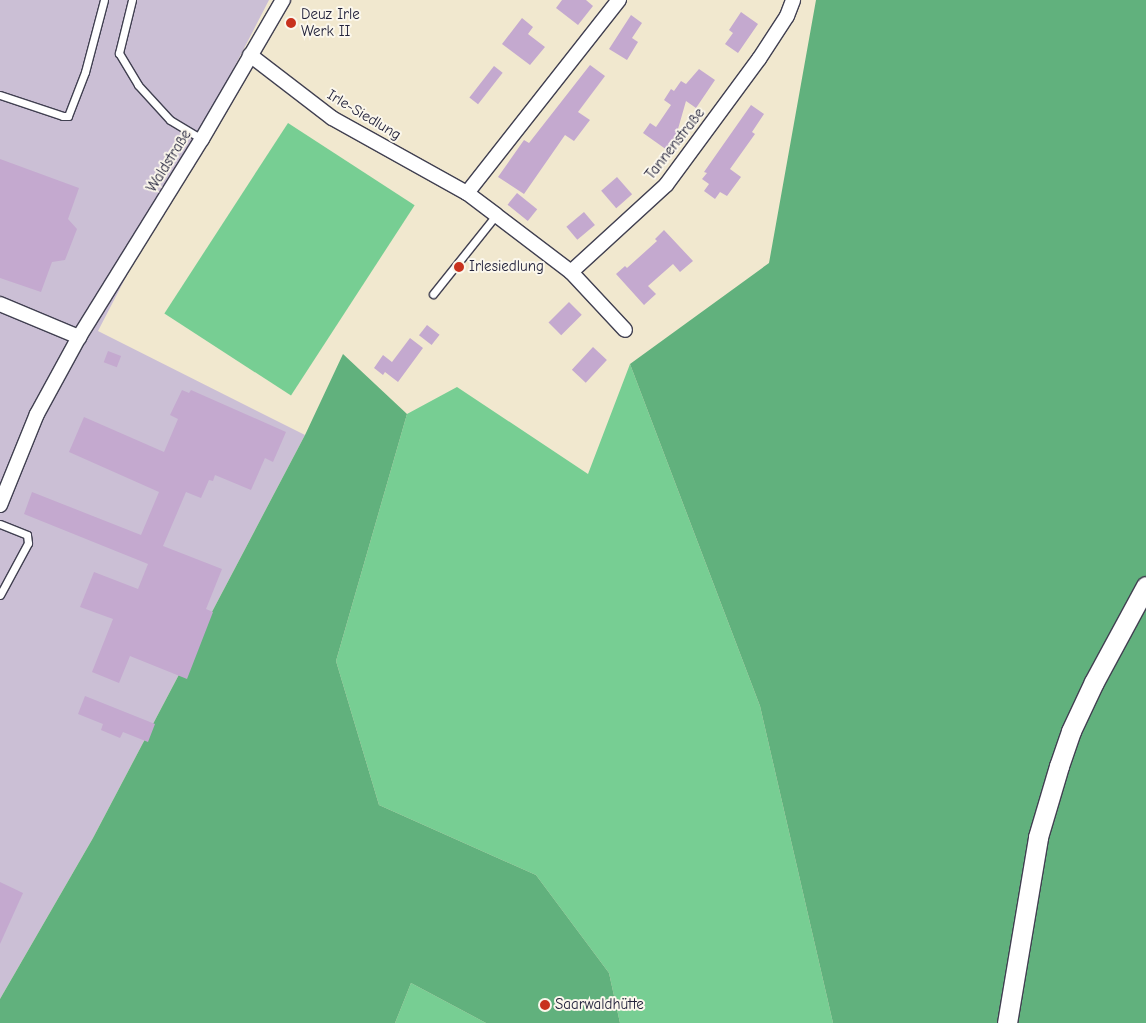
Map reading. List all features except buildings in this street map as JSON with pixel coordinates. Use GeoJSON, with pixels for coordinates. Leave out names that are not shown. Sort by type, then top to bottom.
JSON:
{"type":"FeatureCollection","features":[{"type":"Feature","properties":{"kind":"main road"},"geometry":{"type":"LineString","coordinates":[[1007,1023],[1035,855],[1059,766],[1071,731],[1094,682],[1146,586]]}},
{"type":"Feature","properties":{"kind":"street","name":"Waldstraße"},"geometry":{"type":"LineString","coordinates":[[0,505],[37,414],[79,337],[202,139],[283,0]]}},
{"type":"Feature","properties":{"kind":"street"},"geometry":{"type":"LineString","coordinates":[[467,193],[619,0]]}},
{"type":"Feature","properties":{"kind":"street","name":"Tannenstraße"},"geometry":{"type":"LineString","coordinates":[[571,272],[666,185],[758,59],[787,16],[793,0]]}},
{"type":"Feature","properties":{"kind":"street","name":"Irle-Siedlung"},"geometry":{"type":"LineString","coordinates":[[250,55],[332,118],[467,193],[571,272]]}},
{"type":"Feature","properties":{"kind":"street"},"geometry":{"type":"LineString","coordinates":[[571,272],[624,330]]}},
{"type":"Feature","properties":{"kind":"street"},"geometry":{"type":"LineString","coordinates":[[0,304],[79,337]]}},
{"type":"Feature","properties":{"kind":"lane"},"geometry":{"type":"LineString","coordinates":[[0,95],[68,116],[85,72],[104,0]]}},
{"type":"Feature","properties":{"kind":"lane"},"geometry":{"type":"LineString","coordinates":[[131,0],[119,53],[138,86],[170,120],[202,139]]}},
{"type":"Feature","properties":{"kind":"lane"},"geometry":{"type":"LineString","coordinates":[[433,294],[496,215]]}},
{"type":"Feature","properties":{"kind":"lane"},"geometry":{"type":"LineString","coordinates":[[0,524],[27,535],[28,543],[0,595]]}},
{"type":"Feature","properties":{"kind":"shaded area"},"geometry":{"type":"Polygon","coordinates":[[[0,0],[269,0],[98,331],[305,435],[93,838],[0,999],[0,0]]]}},
{"type":"Feature","properties":{"kind":"green space"},"geometry":{"type":"Polygon","coordinates":[[[816,0],[1146,0],[1146,1023],[833,1023],[760,706],[630,364],[769,263],[816,0]]]}},
{"type":"Feature","properties":{"kind":"green space"},"geometry":{"type":"Polygon","coordinates":[[[288,123],[415,205],[291,396],[164,313],[288,123]]]}},
{"type":"Feature","properties":{"kind":"green space"},"geometry":{"type":"Polygon","coordinates":[[[343,354],[407,414],[336,661],[379,805],[536,875],[609,973],[620,1023],[486,1023],[411,983],[395,1023],[0,1023],[0,999],[93,838],[305,435],[343,354]]]}},
{"type":"Feature","properties":{"kind":"green space"},"geometry":{"type":"Polygon","coordinates":[[[630,364],[760,706],[833,1023],[620,1023],[609,973],[536,875],[379,805],[336,661],[407,414],[457,387],[588,474],[630,364]]]}},
{"type":"Feature","properties":{"kind":"green space"},"geometry":{"type":"Polygon","coordinates":[[[411,983],[486,1023],[395,1023],[411,983]]]}},
{"type":"Feature","properties":{"kind":"place","name":"Deuz Irle Werk II"},"geometry":{"type":"Point","coordinates":[291,23]}},
{"type":"Feature","properties":{"kind":"place","name":"Irlesiedlung"},"geometry":{"type":"Point","coordinates":[459,267]}},
{"type":"Feature","properties":{"kind":"place","name":"Saarwaldhütte"},"geometry":{"type":"Point","coordinates":[545,1005]}}]}
